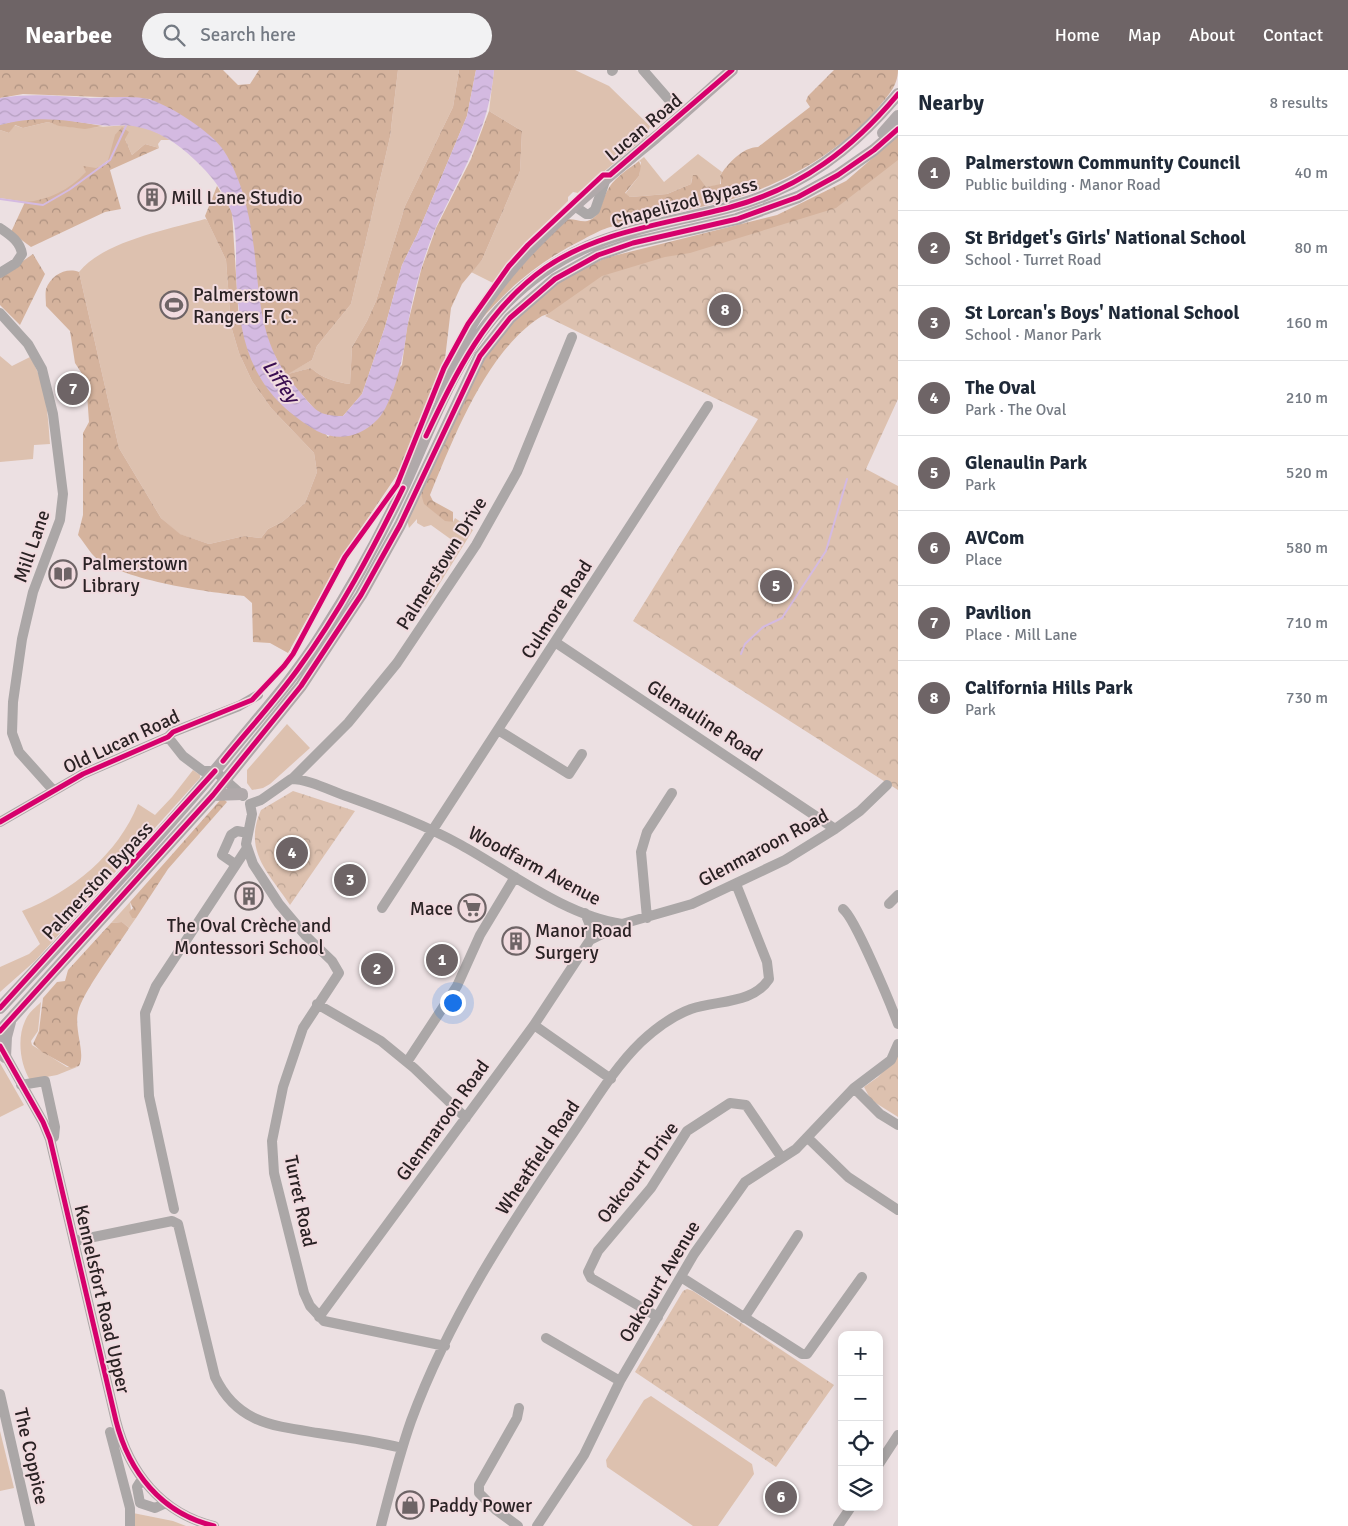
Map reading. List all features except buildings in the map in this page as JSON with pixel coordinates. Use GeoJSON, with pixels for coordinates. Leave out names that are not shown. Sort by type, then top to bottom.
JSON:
{"type":"FeatureCollection","features":[{"type":"Feature","properties":{"kind":"main road","name":"Lucan Road"},"geometry":{"type":"LineString","coordinates":[[573,205],[728,71]]}},
{"type":"Feature","properties":{"kind":"main road","name":"Chapelizod Bypass"},"geometry":{"type":"LineString","coordinates":[[423,443],[454,377],[476,341],[503,307],[546,268],[585,247],[608,238],[641,228],[732,207],[773,192],[837,156],[873,124],[898,94]]}},
{"type":"Feature","properties":{"kind":"main road","name":"Chapelizod Bypass"},"geometry":{"type":"LineString","coordinates":[[858,160],[898,116]]}},
{"type":"Feature","properties":{"kind":"main road","name":"Chapelizod Bypass"},"geometry":{"type":"LineString","coordinates":[[480,356],[510,318],[535,295],[576,267],[598,255],[633,243],[765,211],[821,186],[874,150],[898,130]]}},
{"type":"Feature","properties":{"kind":"main road"},"geometry":{"type":"LineString","coordinates":[[215,771],[299,668],[347,594],[382,531],[423,443],[444,378],[456,350],[471,324],[510,268],[573,205]]}},
{"type":"Feature","properties":{"kind":"main road","name":"Palmerston Bypass"},"geometry":{"type":"LineString","coordinates":[[0,1031],[6,1018],[74,949],[226,780],[302,686],[382,558],[417,492],[480,356]]}},
{"type":"Feature","properties":{"kind":"main road"},"geometry":{"type":"LineString","coordinates":[[248,731],[252,738],[265,733]]}},
{"type":"Feature","properties":{"kind":"main road","name":"Palmerston Bypass"},"geometry":{"type":"LineString","coordinates":[[2,1004],[148,848],[215,771]]}},
{"type":"Feature","properties":{"kind":"main road"},"geometry":{"type":"LineString","coordinates":[[148,848],[170,830],[217,781],[221,779],[226,780]]}},
{"type":"Feature","properties":{"kind":"main road"},"geometry":{"type":"LineString","coordinates":[[213,794],[246,799]]}},
{"type":"Feature","properties":{"kind":"main road"},"geometry":{"type":"LineString","coordinates":[[4,1056],[6,1018]]}},
{"type":"Feature","properties":{"kind":"street"},"geometry":{"type":"LineString","coordinates":[[643,70],[670,101]]}},
{"type":"Feature","properties":{"kind":"street","name":"Lucan Road"},"geometry":{"type":"LineString","coordinates":[[573,205],[586,214],[590,214],[594,210],[606,178]]}},
{"type":"Feature","properties":{"kind":"street"},"geometry":{"type":"LineString","coordinates":[[0,228],[21,246],[22,254],[16,263],[0,273]]}},
{"type":"Feature","properties":{"kind":"street","name":"Mill Lane"},"geometry":{"type":"LineString","coordinates":[[0,313],[28,344],[42,369],[53,414],[63,494],[60,520],[33,592],[22,639],[13,702],[12,733],[19,752],[53,790]]}},
{"type":"Feature","properties":{"kind":"street","name":"Palmerstown Drive"},"geometry":{"type":"LineString","coordinates":[[246,799],[261,800],[293,778],[348,723],[397,663],[471,553],[517,472],[572,337]]}},
{"type":"Feature","properties":{"kind":"street","name":"Culmore Road"},"geometry":{"type":"LineString","coordinates":[[382,908],[708,406]]}},
{"type":"Feature","properties":{"kind":"street","name":"Glenauline Road"},"geometry":{"type":"LineString","coordinates":[[555,642],[835,830]]}},
{"type":"Feature","properties":{"kind":"street","name":"Old Lucan Road"},"geometry":{"type":"LineString","coordinates":[[0,822],[53,790],[115,759],[168,737],[173,732],[245,704],[258,695]]}},
{"type":"Feature","properties":{"kind":"street"},"geometry":{"type":"LineString","coordinates":[[498,730],[569,774],[582,754]]}},
{"type":"Feature","properties":{"kind":"street"},"geometry":{"type":"LineString","coordinates":[[168,737],[186,758],[203,770],[215,771],[226,780],[246,799],[252,814],[246,848],[156,986],[145,1014],[149,1096],[174,1209]]}},
{"type":"Feature","properties":{"kind":"street","name":"Woodfarm Avenue"},"geometry":{"type":"LineString","coordinates":[[293,778],[408,819],[433,830],[515,877],[585,913],[622,924]]}},
{"type":"Feature","properties":{"kind":"street","name":"Glenmaroon Road"},"geometry":{"type":"LineString","coordinates":[[319,1317],[534,1025],[590,940],[622,924],[692,904],[785,860],[835,830],[860,811],[887,785]]}},
{"type":"Feature","properties":{"kind":"street"},"geometry":{"type":"LineString","coordinates":[[647,918],[641,852],[642,842],[672,794]]}},
{"type":"Feature","properties":{"kind":"street"},"geometry":{"type":"LineString","coordinates":[[235,864],[222,855],[231,835],[237,831],[248,833]]}},
{"type":"Feature","properties":{"kind":"street","name":"Turret Road"},"geometry":{"type":"LineString","coordinates":[[246,848],[257,871],[279,904],[306,936],[332,961],[339,973],[303,1028],[283,1087],[276,1115],[272,1158],[302,1285],[310,1306],[319,1317]]}},
{"type":"Feature","properties":{"kind":"street"},"geometry":{"type":"LineString","coordinates":[[407,1062],[457,986],[480,935],[515,877]]}},
{"type":"Feature","properties":{"kind":"street","name":"Wheatfield Road"},"geometry":{"type":"LineString","coordinates":[[381,1526],[412,1418],[444,1346],[520,1212],[611,1079],[633,1050],[669,1019],[691,1009],[751,996],[766,985],[769,979],[767,962],[736,884]]}},
{"type":"Feature","properties":{"kind":"street"},"geometry":{"type":"LineString","coordinates":[[889,904],[898,894]]}},
{"type":"Feature","properties":{"kind":"street"},"geometry":{"type":"LineString","coordinates":[[843,909],[849,913],[897,1019]]}},
{"type":"Feature","properties":{"kind":"street"},"geometry":{"type":"LineString","coordinates":[[585,913],[591,928],[590,940]]}},
{"type":"Feature","properties":{"kind":"street"},"geometry":{"type":"LineString","coordinates":[[317,1004],[381,1041],[407,1062],[466,1118]]}},
{"type":"Feature","properties":{"kind":"street"},"geometry":{"type":"LineString","coordinates":[[534,1025],[611,1079]]}},
{"type":"Feature","properties":{"kind":"street","name":"Oakcourt Avenue"},"geometry":{"type":"LineString","coordinates":[[537,1526],[584,1455],[620,1381],[715,1222],[745,1182],[756,1173],[782,1158],[808,1138],[854,1088],[891,1060],[898,1044]]}},
{"type":"Feature","properties":{"kind":"street","name":"Kennelsfort Road Upper"},"geometry":{"type":"LineString","coordinates":[[4,1056],[43,1122],[50,1139],[118,1428],[130,1460],[142,1479],[186,1521],[214,1526]]}},
{"type":"Feature","properties":{"kind":"street","name":"Kennelsfort Road Upper"},"geometry":{"type":"LineString","coordinates":[[21,1085],[45,1081],[55,1127],[54,1137],[50,1139]]}},
{"type":"Feature","properties":{"kind":"street"},"geometry":{"type":"LineString","coordinates":[[854,1088],[880,1114],[898,1125]]}},
{"type":"Feature","properties":{"kind":"street","name":"Oakcourt Drive"},"geometry":{"type":"LineString","coordinates":[[658,1317],[591,1278],[588,1272],[598,1251],[651,1188],[687,1131],[730,1103],[746,1105],[782,1158]]}},
{"type":"Feature","properties":{"kind":"street"},"geometry":{"type":"LineString","coordinates":[[808,1138],[848,1177],[898,1210]]}},
{"type":"Feature","properties":{"kind":"street"},"geometry":{"type":"LineString","coordinates":[[74,1242],[172,1221],[178,1224],[215,1377],[222,1391],[234,1405],[255,1419],[279,1427],[402,1448]]}},
{"type":"Feature","properties":{"kind":"street"},"geometry":{"type":"LineString","coordinates":[[744,1318],[798,1236]]}},
{"type":"Feature","properties":{"kind":"street"},"geometry":{"type":"LineString","coordinates":[[681,1277],[802,1354],[807,1354],[862,1277]]}},
{"type":"Feature","properties":{"kind":"street"},"geometry":{"type":"LineString","coordinates":[[319,1317],[337,1324],[444,1346]]}},
{"type":"Feature","properties":{"kind":"street"},"geometry":{"type":"LineString","coordinates":[[546,1338],[620,1381]]}},
{"type":"Feature","properties":{"kind":"street","name":"The Coppice"},"geometry":{"type":"LineString","coordinates":[[0,1394],[30,1526]]}},
{"type":"Feature","properties":{"kind":"street"},"geometry":{"type":"LineString","coordinates":[[518,1526],[496,1510],[479,1493],[479,1485],[517,1418],[519,1408]]}},
{"type":"Feature","properties":{"kind":"street"},"geometry":{"type":"LineString","coordinates":[[110,1432],[130,1508],[130,1526]]}},
{"type":"Feature","properties":{"kind":"street"},"geometry":{"type":"LineString","coordinates":[[883,1458],[898,1435]]}},
{"type":"Feature","properties":{"kind":"street"},"geometry":{"type":"LineString","coordinates":[[140,1503],[137,1487],[142,1479]]}},
{"type":"Feature","properties":{"kind":"street"},"geometry":{"type":"LineString","coordinates":[[130,1508],[140,1503],[155,1508],[166,1503]]}},
{"type":"Feature","properties":{"kind":"street"},"geometry":{"type":"LineString","coordinates":[[838,1526],[847,1511]]}},
{"type":"Feature","properties":{"kind":"green space"},"geometry":{"type":"Polygon","coordinates":[[[0,70],[223,70],[238,85],[250,84],[259,70],[398,70],[390,137],[351,304],[317,346],[312,360],[288,374],[311,368],[329,379],[350,384],[352,347],[376,301],[405,206],[453,107],[459,70],[476,70],[467,116],[417,235],[402,265],[385,327],[362,394],[343,416],[327,416],[317,412],[285,375],[268,343],[258,304],[242,191],[150,99],[23,94],[0,98],[0,70]]]}},
{"type":"Feature","properties":{"kind":"green space"},"geometry":{"type":"Polygon","coordinates":[[[398,70],[459,70],[453,107],[405,206],[376,301],[352,347],[350,384],[329,379],[311,368],[285,375],[312,360],[317,346],[351,304],[390,137],[398,70]]]}},
{"type":"Feature","properties":{"kind":"green space"},"geometry":{"type":"Polygon","coordinates":[[[494,70],[575,70],[609,86],[650,126],[647,136],[578,193],[573,192],[568,197],[568,201],[513,256],[493,283],[471,272],[482,260],[520,171],[522,131],[489,111],[494,70]]]}},
{"type":"Feature","properties":{"kind":"green space"},"geometry":{"type":"Polygon","coordinates":[[[834,70],[898,70],[898,76],[888,96],[863,124],[832,150],[796,173],[739,197],[615,226],[595,233],[568,247],[527,274],[479,322],[504,285],[564,220],[587,221],[594,218],[599,212],[612,183],[639,161],[641,166],[639,176],[625,193],[630,197],[667,194],[691,184],[693,175],[697,175],[706,187],[721,184],[720,176],[736,157],[747,150],[758,147],[810,107],[806,101],[808,96],[834,70]]]}},
{"type":"Feature","properties":{"kind":"green space"},"geometry":{"type":"Polygon","coordinates":[[[489,111],[522,131],[520,171],[482,260],[462,284],[451,308],[445,359],[401,469],[343,555],[288,653],[270,643],[253,642],[252,603],[244,596],[186,588],[141,578],[104,563],[92,554],[78,535],[83,515],[83,433],[89,422],[86,380],[75,363],[70,331],[46,306],[46,289],[51,280],[64,271],[79,272],[119,448],[161,518],[180,534],[209,544],[244,536],[261,538],[268,529],[282,522],[305,503],[317,472],[314,453],[271,408],[252,381],[239,353],[231,326],[226,260],[205,216],[217,186],[232,212],[239,322],[328,437],[402,365],[407,327],[421,270],[436,228],[471,159],[489,111]]]}},
{"type":"Feature","properties":{"kind":"green space"},"geometry":{"type":"Polygon","coordinates":[[[26,118],[55,118],[103,126],[85,129],[59,126],[48,122],[23,128],[15,125],[9,133],[0,130],[0,125],[26,118]]]}},
{"type":"Feature","properties":{"kind":"green space"},"geometry":{"type":"Polygon","coordinates":[[[48,122],[78,128],[134,125],[174,140],[161,140],[158,144],[159,148],[145,144],[132,155],[125,139],[110,159],[68,190],[43,205],[0,198],[0,130],[9,133],[14,125],[23,128],[48,122]]]}},
{"type":"Feature","properties":{"kind":"green space"},"geometry":{"type":"Polygon","coordinates":[[[122,127],[129,132],[125,139],[132,155],[145,144],[159,148],[110,170],[121,209],[105,212],[31,247],[11,232],[25,202],[42,199],[66,189],[86,172],[83,166],[96,168],[107,164],[115,135],[122,127]]]}},
{"type":"Feature","properties":{"kind":"green space"},"geometry":{"type":"Polygon","coordinates":[[[898,136],[898,180],[876,202],[542,316],[522,331],[505,350],[474,396],[430,495],[433,501],[453,512],[453,522],[445,521],[424,504],[421,494],[483,358],[505,330],[559,281],[584,267],[609,257],[777,215],[846,181],[898,136]]]}},
{"type":"Feature","properties":{"kind":"green space"},"geometry":{"type":"Polygon","coordinates":[[[698,154],[722,172],[720,185],[706,187],[692,178],[691,184],[667,194],[630,197],[625,194],[639,176],[641,162],[639,161],[644,157],[664,182],[698,154]]]}},
{"type":"Feature","properties":{"kind":"green space"},"geometry":{"type":"Polygon","coordinates":[[[898,160],[898,399],[866,469],[898,486],[898,790],[633,621],[758,419],[545,316],[602,276],[665,257],[690,253],[836,208],[898,160]]]}},
{"type":"Feature","properties":{"kind":"green space"},"geometry":{"type":"Polygon","coordinates":[[[205,219],[226,260],[231,326],[239,353],[252,381],[271,408],[314,453],[317,472],[305,503],[282,522],[268,529],[261,538],[244,536],[209,544],[179,534],[161,518],[119,448],[79,272],[90,261],[120,245],[155,232],[205,219]]]}},
{"type":"Feature","properties":{"kind":"green space"},"geometry":{"type":"Polygon","coordinates":[[[33,254],[45,274],[20,325],[0,305],[0,277],[33,254]]]}},
{"type":"Feature","properties":{"kind":"green space"},"geometry":{"type":"Polygon","coordinates":[[[0,356],[12,366],[30,357],[40,377],[47,410],[50,444],[34,445],[33,459],[0,462],[0,356]]]}},
{"type":"Feature","properties":{"kind":"green space"},"geometry":{"type":"Polygon","coordinates":[[[421,494],[426,503],[439,515],[453,522],[455,518],[473,530],[425,607],[420,599],[456,543],[431,525],[424,527],[417,523],[417,519],[409,528],[407,519],[421,494]]]}},
{"type":"Feature","properties":{"kind":"green space"},"geometry":{"type":"Polygon","coordinates":[[[287,724],[310,748],[270,784],[263,788],[252,790],[247,783],[247,770],[287,724]]]}},
{"type":"Feature","properties":{"kind":"green space"},"geometry":{"type":"Polygon","coordinates":[[[193,770],[200,775],[200,778],[35,961],[0,992],[0,967],[29,954],[40,944],[22,911],[58,893],[91,869],[106,855],[118,839],[138,804],[155,815],[193,770]]]}},
{"type":"Feature","properties":{"kind":"green space"},"geometry":{"type":"Polygon","coordinates":[[[293,791],[355,811],[290,905],[260,860],[255,838],[256,824],[261,810],[293,791]]]}},
{"type":"Feature","properties":{"kind":"green space"},"geometry":{"type":"Polygon","coordinates":[[[222,798],[227,802],[168,869],[136,918],[132,918],[129,912],[133,908],[130,902],[222,798]]]}},
{"type":"Feature","properties":{"kind":"green space"},"geometry":{"type":"Polygon","coordinates":[[[130,902],[132,918],[136,918],[129,928],[122,922],[111,923],[130,902]]]}},
{"type":"Feature","properties":{"kind":"green space"},"geometry":{"type":"Polygon","coordinates":[[[122,922],[129,928],[81,1003],[77,1027],[81,1048],[81,1061],[79,1066],[71,1068],[42,1052],[33,1044],[39,1031],[43,998],[57,982],[65,981],[68,970],[111,923],[122,922]]]}},
{"type":"Feature","properties":{"kind":"green space"},"geometry":{"type":"Polygon","coordinates":[[[41,1002],[38,1031],[31,1041],[32,1045],[67,1067],[77,1067],[57,1075],[30,1080],[22,1059],[21,1035],[26,1018],[41,1002]]]}},
{"type":"Feature","properties":{"kind":"green space"},"geometry":{"type":"Polygon","coordinates":[[[898,1055],[898,1117],[871,1100],[864,1087],[878,1077],[898,1055]]]}},
{"type":"Feature","properties":{"kind":"green space"},"geometry":{"type":"Polygon","coordinates":[[[0,1063],[24,1105],[0,1117],[0,1063]]]}},
{"type":"Feature","properties":{"kind":"green space"},"geometry":{"type":"Polygon","coordinates":[[[687,1289],[693,1291],[834,1385],[776,1467],[635,1372],[683,1291],[687,1289]]]}},
{"type":"Feature","properties":{"kind":"green space"},"geometry":{"type":"Polygon","coordinates":[[[651,1396],[752,1464],[754,1474],[718,1526],[693,1526],[607,1467],[606,1460],[644,1400],[651,1396]]]}},
{"type":"Feature","properties":{"kind":"green space"},"geometry":{"type":"Polygon","coordinates":[[[0,1431],[14,1488],[0,1491],[0,1431]]]}},
{"type":"Feature","properties":{"kind":"green space"},"geometry":{"type":"Polygon","coordinates":[[[133,1513],[173,1521],[186,1526],[133,1526],[133,1513]]]}},
{"type":"Feature","properties":{"kind":"water","name":"Liffey"},"geometry":{"type":"Polygon","coordinates":[[[476,70],[494,70],[486,113],[464,170],[436,227],[421,269],[392,394],[383,412],[371,425],[357,434],[341,437],[317,431],[295,416],[277,400],[253,364],[241,322],[236,273],[235,234],[231,211],[216,183],[188,154],[159,134],[133,126],[104,126],[62,120],[38,119],[0,125],[0,98],[34,95],[90,98],[121,97],[151,100],[159,103],[191,121],[211,136],[224,151],[236,173],[244,198],[252,236],[264,324],[276,358],[287,375],[314,408],[328,415],[343,416],[362,394],[385,327],[402,265],[417,235],[467,116],[476,70]]]}},
{"type":"Feature","properties":{"kind":"waterway"},"geometry":{"type":"LineString","coordinates":[[0,199],[43,205],[69,190],[110,160],[126,126]]}},
{"type":"Feature","properties":{"kind":"waterway"},"geometry":{"type":"LineString","coordinates":[[741,654],[745,644],[763,627],[782,618],[826,551],[847,479]]}},
{"type":"Feature","properties":{"kind":"cycle path"},"geometry":{"type":"LineString","coordinates":[[0,822],[83,774],[168,737],[173,732],[252,700],[293,654],[345,557],[397,485],[444,368],[468,324],[509,266],[528,245],[603,175],[610,175],[732,70]]}},
{"type":"Feature","properties":{"kind":"cycle path"},"geometry":{"type":"LineString","coordinates":[[426,436],[461,366],[489,323],[524,285],[545,268],[566,255],[612,236],[731,207],[780,189],[824,164],[843,149],[898,94]]}},
{"type":"Feature","properties":{"kind":"cycle path"},"geometry":{"type":"LineString","coordinates":[[0,1031],[213,795],[301,686],[361,595],[400,525],[480,356],[510,318],[555,279],[598,255],[633,243],[737,219],[798,197],[838,175],[874,150],[898,129]]}},
{"type":"Feature","properties":{"kind":"cycle path"},"geometry":{"type":"LineString","coordinates":[[223,761],[280,693],[313,648],[354,581],[403,488]]}},
{"type":"Feature","properties":{"kind":"cycle path"},"geometry":{"type":"LineString","coordinates":[[0,1008],[215,771]]}},
{"type":"Feature","properties":{"kind":"cycle path"},"geometry":{"type":"LineString","coordinates":[[0,1046],[43,1122],[50,1139],[116,1421],[129,1457],[150,1488],[163,1501],[195,1520],[214,1526]]}},
{"type":"Feature","properties":{"kind":"place","name":"Mill Lane Studio"},"geometry":{"type":"Point","coordinates":[152,197]}},
{"type":"Feature","properties":{"kind":"place","name":"Palmerstown Rangers F. C."},"geometry":{"type":"Point","coordinates":[174,305]}},
{"type":"Feature","properties":{"kind":"place","name":"California Hills Park"},"geometry":{"type":"Point","coordinates":[725,310]}},
{"type":"Feature","properties":{"kind":"place","name":"Pavilion"},"geometry":{"type":"Point","coordinates":[73,389]}},
{"type":"Feature","properties":{"kind":"place","name":"Palmerstown Library"},"geometry":{"type":"Point","coordinates":[63,574]}},
{"type":"Feature","properties":{"kind":"place","name":"Glenaulin Park"},"geometry":{"type":"Point","coordinates":[776,586]}},
{"type":"Feature","properties":{"kind":"place","name":"The Oval"},"geometry":{"type":"Point","coordinates":[292,853]}},
{"type":"Feature","properties":{"kind":"place","name":"St Lorcan's Boys' National School"},"geometry":{"type":"Point","coordinates":[350,880]}},
{"type":"Feature","properties":{"kind":"place","name":"The Oval Crèche and Montessori School"},"geometry":{"type":"Point","coordinates":[249,896]}},
{"type":"Feature","properties":{"kind":"place","name":"Mace"},"geometry":{"type":"Point","coordinates":[472,908]}},
{"type":"Feature","properties":{"kind":"place","name":"Manor Road Surgery"},"geometry":{"type":"Point","coordinates":[516,941]}},
{"type":"Feature","properties":{"kind":"place","name":"Palmerstown Community Council"},"geometry":{"type":"Point","coordinates":[442,960]}},
{"type":"Feature","properties":{"kind":"place","name":"St Bridget's Girls' National School"},"geometry":{"type":"Point","coordinates":[377,969]}},
{"type":"Feature","properties":{"kind":"place","name":"AVCom"},"geometry":{"type":"Point","coordinates":[781,1497]}},
{"type":"Feature","properties":{"kind":"place","name":"Paddy Power"},"geometry":{"type":"Point","coordinates":[410,1505]}}]}
